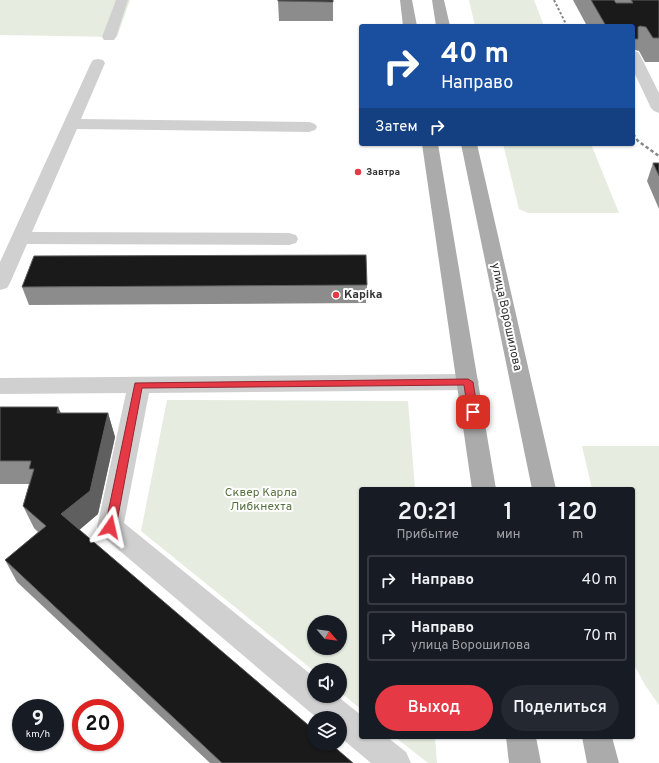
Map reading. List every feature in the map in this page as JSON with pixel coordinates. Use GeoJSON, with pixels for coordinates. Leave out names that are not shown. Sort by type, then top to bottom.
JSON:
{"type":"FeatureCollection","features":[{"type":"Feature","properties":{"kind":"main road"},"geometry":{"type":"LineString","coordinates":[[406,0],[410,24]]}},
{"type":"Feature","properties":{"kind":"main road"},"geometry":{"type":"LineString","coordinates":[[438,0],[444,24]]}},
{"type":"Feature","properties":{"kind":"main road"},"geometry":{"type":"LineString","coordinates":[[430,146],[484,487]]}},
{"type":"Feature","properties":{"kind":"main road","name":"улица Ворошилова"},"geometry":{"type":"LineString","coordinates":[[469,146],[544,487]]}},
{"type":"Feature","properties":{"kind":"main road"},"geometry":{"type":"LineString","coordinates":[[521,739],[525,763]]}},
{"type":"Feature","properties":{"kind":"main road"},"geometry":{"type":"LineString","coordinates":[[598,739],[603,763]]}},
{"type":"Feature","properties":{"kind":"street"},"geometry":{"type":"LineString","coordinates":[[109,37],[122,0]]}},
{"type":"Feature","properties":{"kind":"street"},"geometry":{"type":"LineString","coordinates":[[635,59],[659,108]]}},
{"type":"Feature","properties":{"kind":"street"},"geometry":{"type":"LineString","coordinates":[[0,283],[98,63]]}},
{"type":"Feature","properties":{"kind":"street"},"geometry":{"type":"LineString","coordinates":[[71,124],[309,127]]}},
{"type":"Feature","properties":{"kind":"street"},"geometry":{"type":"LineString","coordinates":[[20,238],[289,239]]}},
{"type":"Feature","properties":{"kind":"street"},"geometry":{"type":"LineString","coordinates":[[0,386],[468,382]]}},
{"type":"Feature","properties":{"kind":"street"},"geometry":{"type":"LineString","coordinates":[[138,385],[110,527],[359,734]]}},
{"type":"Feature","properties":{"kind":"street"},"geometry":{"type":"LineString","coordinates":[[366,739],[394,763]]}},
{"type":"Feature","properties":{"kind":"green space"},"geometry":{"type":"Polygon","coordinates":[[[0,0],[130,0],[117,37],[0,35],[0,0]]]}},
{"type":"Feature","properties":{"kind":"green space"},"geometry":{"type":"Polygon","coordinates":[[[469,0],[534,0],[543,24],[475,24],[469,0]]]}},
{"type":"Feature","properties":{"kind":"green space"},"geometry":{"type":"Polygon","coordinates":[[[503,146],[592,146],[619,213],[528,213],[519,209],[503,146]]]}},
{"type":"Feature","properties":{"kind":"green space","name":"Сквер Карла Либкнехта"},"geometry":{"type":"Polygon","coordinates":[[[167,400],[408,401],[415,487],[359,487],[359,707],[347,698],[347,663],[307,663],[307,665],[141,531],[167,400]]]}},
{"type":"Feature","properties":{"kind":"green space"},"geometry":{"type":"Polygon","coordinates":[[[582,446],[659,446],[659,705],[645,685],[635,667],[635,487],[592,487],[582,446]]]}},
{"type":"Feature","properties":{"kind":"green space"},"geometry":{"type":"Polygon","coordinates":[[[398,739],[435,739],[437,763],[428,763],[398,739]]]}},
{"type":"Feature","properties":{"kind":"building"},"geometry":{"type":"Polygon","coordinates":[[[333,0],[333,2],[278,1],[333,0]]]}},
{"type":"Feature","properties":{"kind":"building"},"geometry":{"type":"Polygon","coordinates":[[[591,0],[614,0],[616,3],[633,3],[631,0],[659,0],[659,38],[653,38],[646,27],[640,26],[638,27],[638,39],[635,39],[635,24],[605,24],[591,0]]]}},
{"type":"Feature","properties":{"kind":"building"},"geometry":{"type":"Polygon","coordinates":[[[653,163],[659,163],[659,176],[653,163]]]}},
{"type":"Feature","properties":{"kind":"building"},"geometry":{"type":"Polygon","coordinates":[[[366,255],[367,285],[22,287],[34,256],[366,255]]]}},
{"type":"Feature","properties":{"kind":"building"},"geometry":{"type":"Polygon","coordinates":[[[0,407],[58,407],[57,413],[108,413],[90,491],[61,514],[307,724],[307,751],[339,751],[353,763],[222,763],[5,560],[46,526],[23,506],[34,469],[29,469],[31,461],[0,461],[0,407]]]}},
{"type":"Feature","properties":{"kind":"railway"},"geometry":{"type":"LineString","coordinates":[[554,0],[566,24]]}},
{"type":"Feature","properties":{"kind":"railway"},"geometry":{"type":"LineString","coordinates":[[635,137],[638,141],[659,156]]}},
{"type":"Feature","properties":{"kind":"place","name":"Завтра"},"geometry":{"type":"Point","coordinates":[358,172]}},
{"type":"Feature","properties":{"kind":"place","name":"Kapika"},"geometry":{"type":"Point","coordinates":[336,295]}},
{"type":"Feature","properties":{"kind":"route"},"geometry":{"type":"LineString","coordinates":[[110,527],[138,385],[468,382],[473,412]]}}]}
